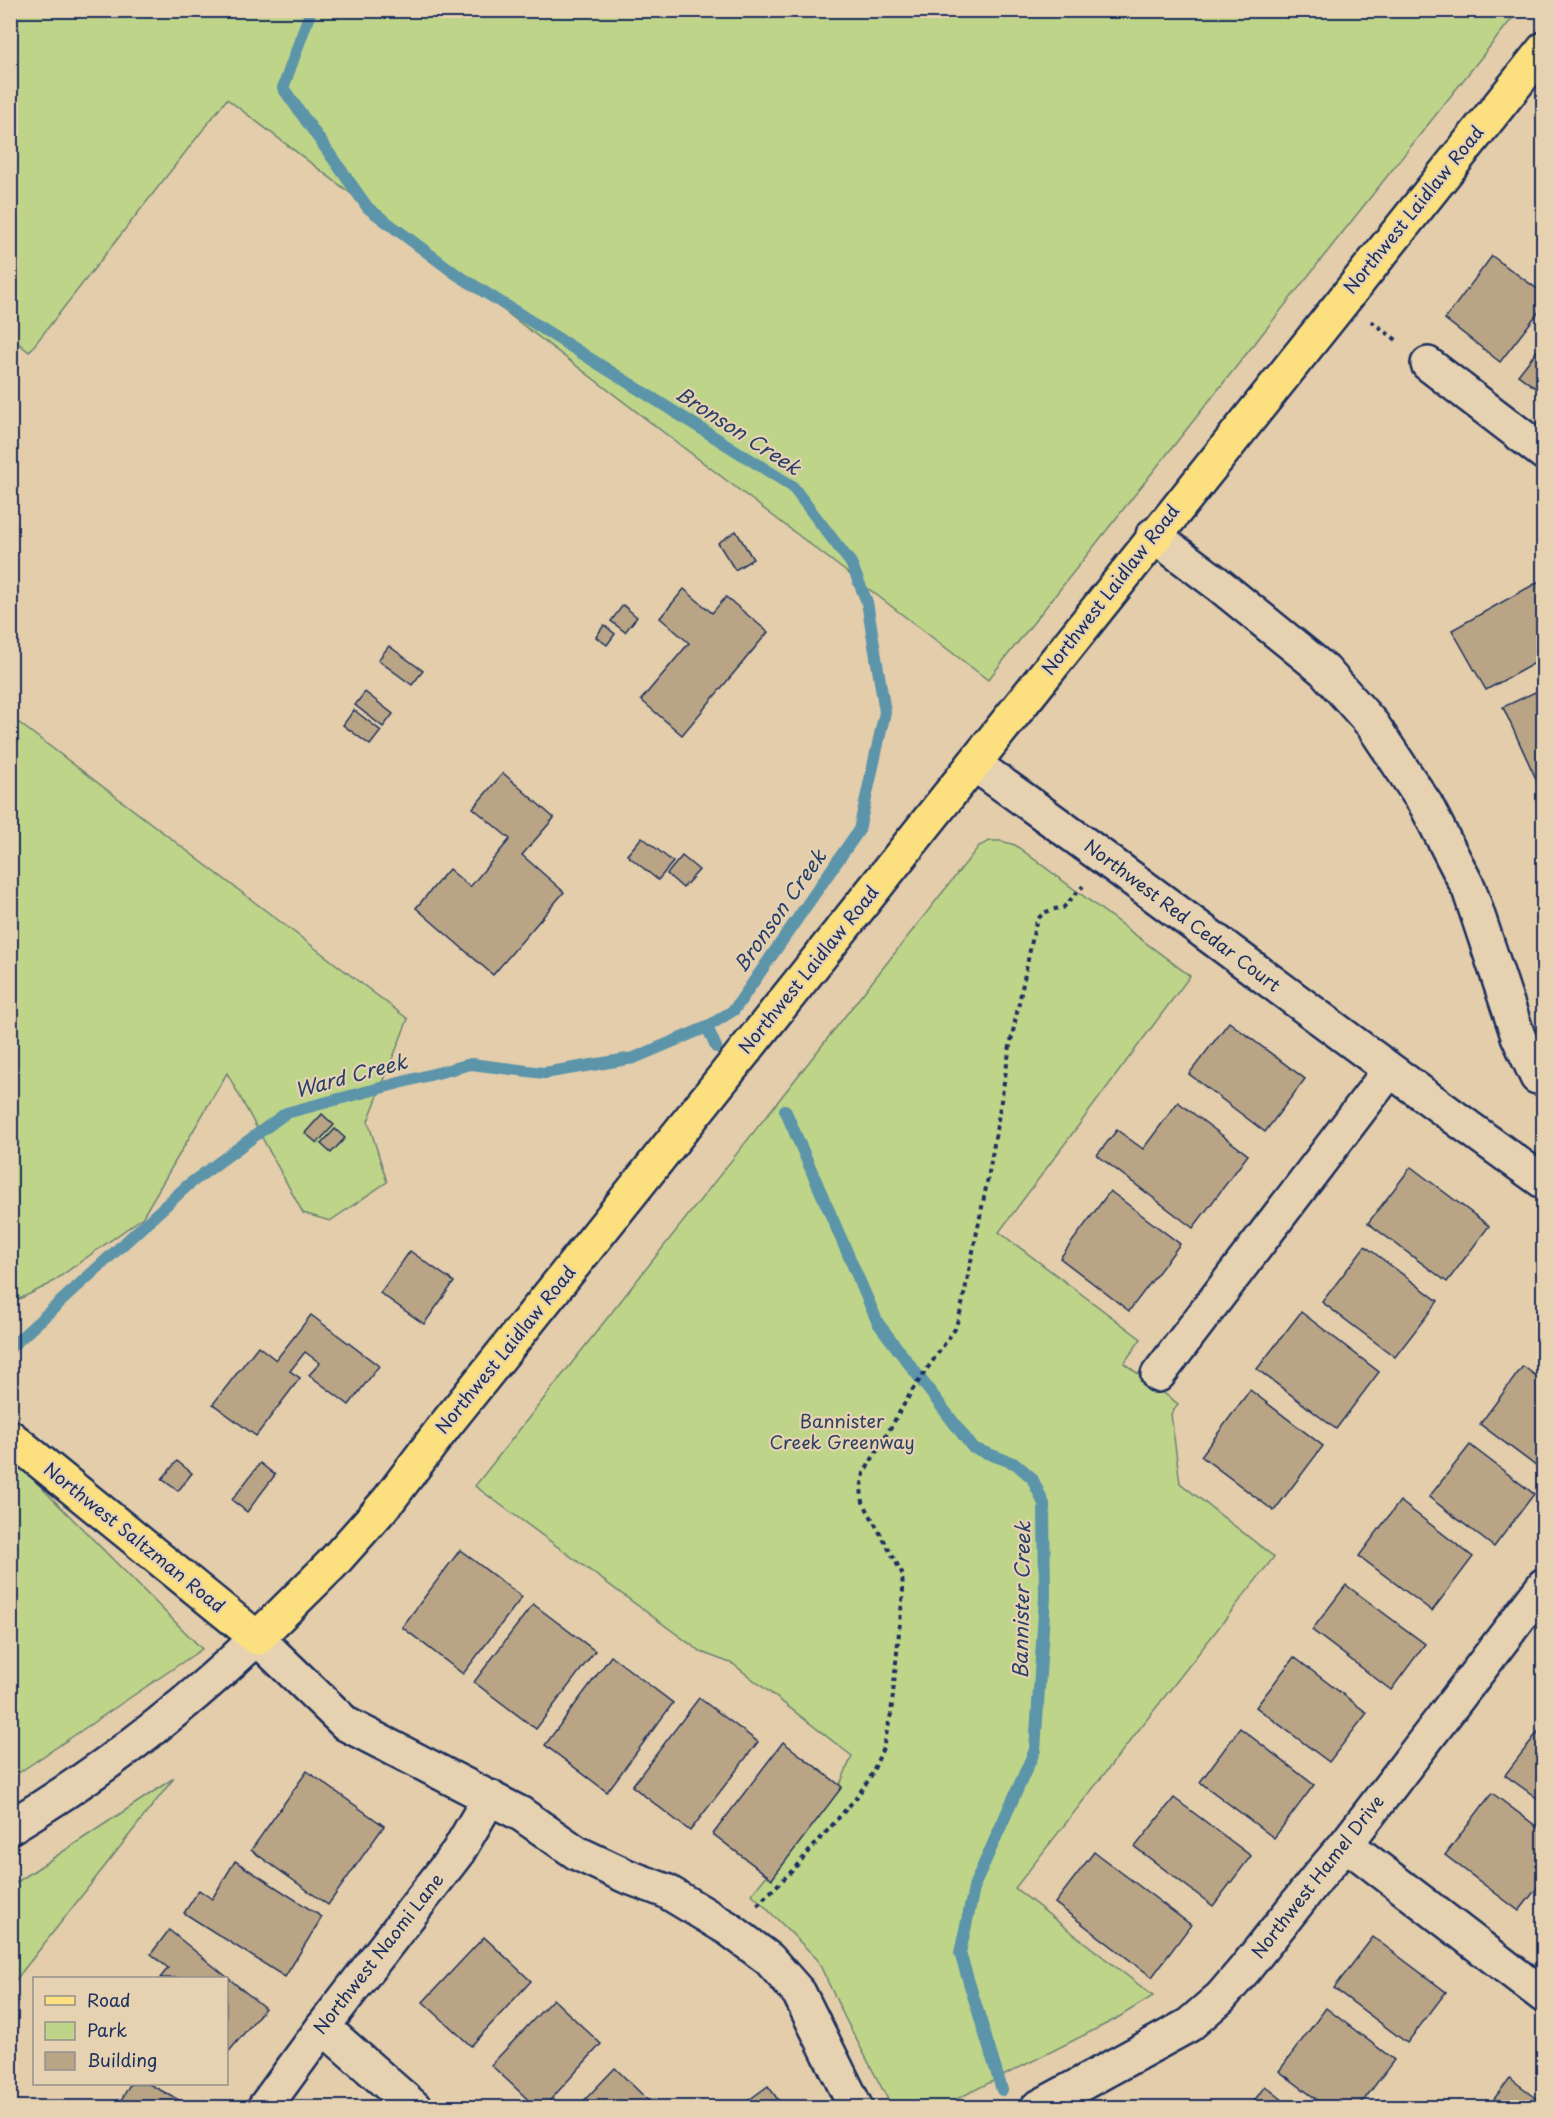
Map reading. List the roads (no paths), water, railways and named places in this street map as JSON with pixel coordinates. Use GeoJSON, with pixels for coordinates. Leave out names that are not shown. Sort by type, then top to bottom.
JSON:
{"type":"FeatureCollection","features":[{"type":"Feature","properties":{"kind":"main road","name":"Northwest Laidlaw Road"},"geometry":{"type":"LineString","coordinates":[[257,1638],[331,1565],[388,1501],[443,1428],[974,764],[1153,535],[1544,49]]}},
{"type":"Feature","properties":{"kind":"main road","name":"Northwest Saltzman Road"},"geometry":{"type":"LineString","coordinates":[[10,1437],[257,1638]]}},
{"type":"Feature","properties":{"kind":"street"},"geometry":{"type":"LineString","coordinates":[[1428,364],[1544,453]]}},
{"type":"Feature","properties":{"kind":"street"},"geometry":{"type":"LineString","coordinates":[[1153,535],[1218,584],[1324,670],[1372,724],[1426,805],[1469,889],[1518,1036],[1537,1077]]}},
{"type":"Feature","properties":{"kind":"street","name":"Northwest Red Cedar Court"},"geometry":{"type":"LineString","coordinates":[[974,764],[1104,856],[1389,1071],[1544,1182]]}},
{"type":"Feature","properties":{"kind":"street"},"geometry":{"type":"LineString","coordinates":[[1158,1375],[1389,1071]]}},
{"type":"Feature","properties":{"kind":"street","name":"Northwest Hamel Drive"},"geometry":{"type":"LineString","coordinates":[[1037,2108],[1189,2025],[1221,1997],[1346,1844],[1544,1585]]}},
{"type":"Feature","properties":{"kind":"street"},"geometry":{"type":"LineString","coordinates":[[257,1638],[345,1724],[521,1814],[577,1853],[626,1876],[666,1891],[729,1929],[769,1959],[799,1993],[856,2108]]}},
{"type":"Feature","properties":{"kind":"street","name":"Northwest Laidlaw Road"},"geometry":{"type":"LineString","coordinates":[[10,1827],[127,1750],[221,1673],[257,1638]]}},
{"type":"Feature","properties":{"kind":"street","name":"Northwest Naomi Lane"},"geometry":{"type":"LineString","coordinates":[[264,2108],[323,2027],[458,1852],[490,1797]]}},
{"type":"Feature","properties":{"kind":"street"},"geometry":{"type":"LineString","coordinates":[[1346,1844],[1544,1996]]}},
{"type":"Feature","properties":{"kind":"street"},"geometry":{"type":"LineString","coordinates":[[323,2027],[415,2108]]}},
{"type":"Feature","properties":{"kind":"waterway","name":"Bronson Creek"},"geometry":{"type":"LineString","coordinates":[[10,1348],[188,1185],[286,1113],[471,1064],[544,1073],[634,1058],[707,1027],[734,1010],[859,830],[885,712],[867,602],[851,563],[792,486],[456,274],[368,208],[283,88],[311,10]]}},
{"type":"Feature","properties":{"kind":"waterway","name":"Bannister Creek"},"geometry":{"type":"LineString","coordinates":[[707,1027],[716,1047]]}},
{"type":"Feature","properties":{"kind":"waterway","name":"Bannister Creek"},"geometry":{"type":"LineString","coordinates":[[785,1110],[878,1323],[973,1448],[1016,1464],[1032,1478],[1044,1504],[1045,1597],[1035,1750],[975,1884],[960,1953],[1002,2090]]}},
{"type":"Feature","properties":{"kind":"water label","name":"Ward Creek"},"geometry":{"type":"Point","coordinates":[351,1076]}},
{"type":"Feature","properties":{"kind":"park label","name":"Bannister Creek Greenway"},"geometry":{"type":"Point","coordinates":[842,1432]}}]}
